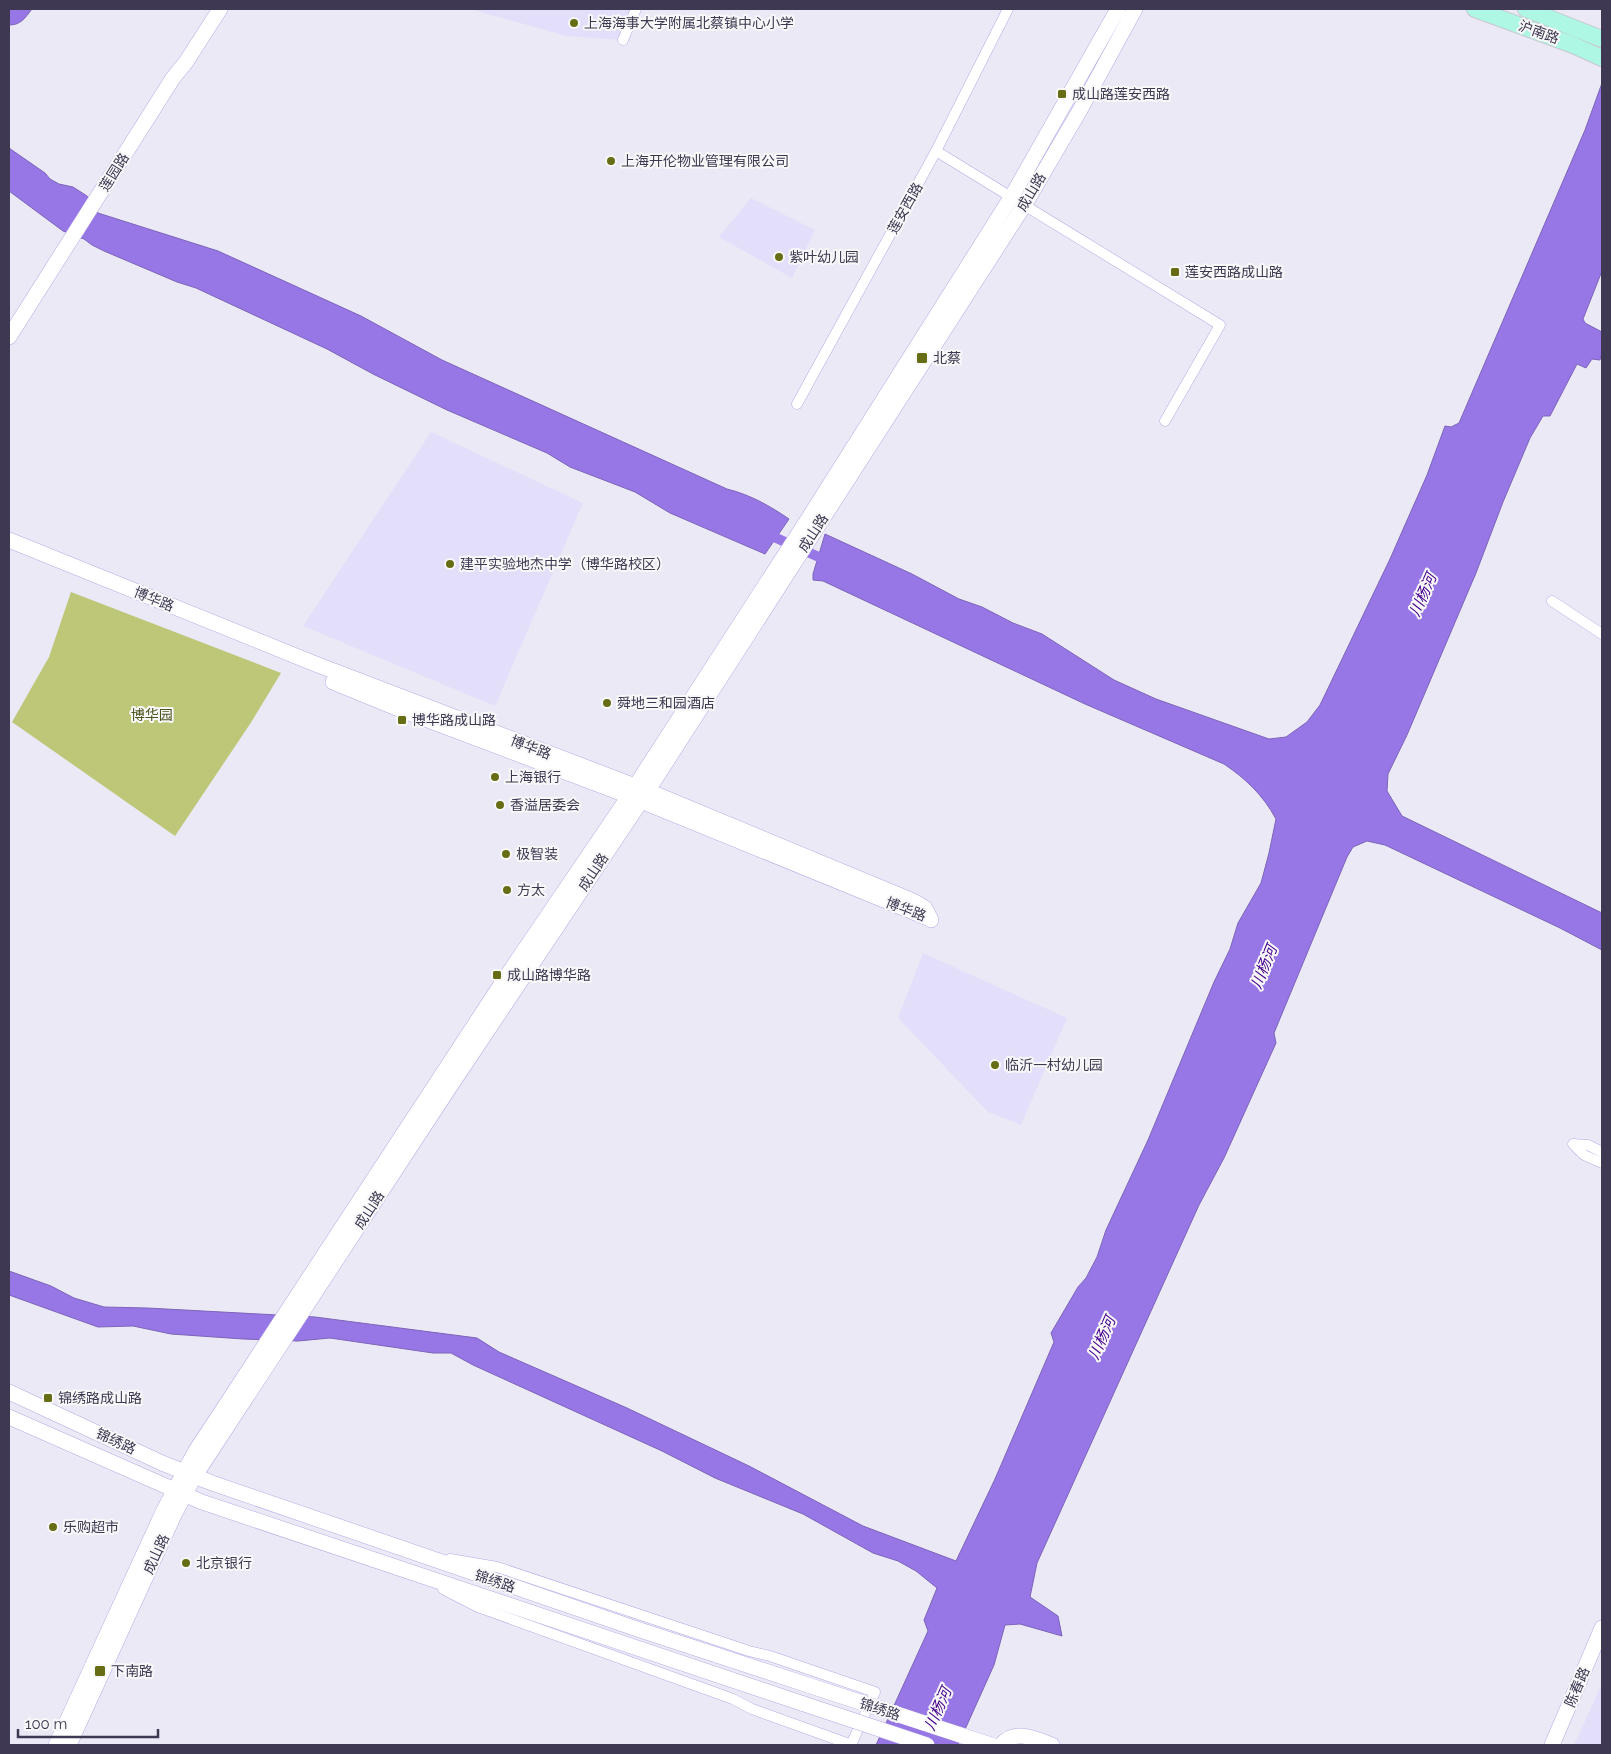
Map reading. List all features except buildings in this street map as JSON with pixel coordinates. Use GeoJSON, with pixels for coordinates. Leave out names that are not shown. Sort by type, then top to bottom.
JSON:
{"type":"FeatureCollection","features":[{"type":"Feature","properties":{"kind":"main road","name":"莲园路"},"geometry":{"type":"LineString","coordinates":[[9,337],[173,78],[186,62],[220,9]]}},
{"type":"Feature","properties":{"kind":"main road","name":"成山路"},"geometry":{"type":"LineString","coordinates":[[1018,200],[1118,9]]}},
{"type":"Feature","properties":{"kind":"main road","name":"成山路"},"geometry":{"type":"LineString","coordinates":[[56,1745],[188,1474],[308,1291],[504,980],[638,794],[1018,200],[1084,102],[1135,9]]}},
{"type":"Feature","properties":{"kind":"main road","name":"沪南路"},"geometry":{"type":"LineString","coordinates":[[1474,9],[1574,45],[1602,58]]}},
{"type":"Feature","properties":{"kind":"main road","name":"沪南路"},"geometry":{"type":"LineString","coordinates":[[1526,9],[1602,39]]}},
{"type":"Feature","properties":{"kind":"main road","name":"博华路"},"geometry":{"type":"LineString","coordinates":[[9,540],[638,794],[913,901],[925,908],[931,920],[638,794],[404,711],[9,551]]}},
{"type":"Feature","properties":{"kind":"main road","name":"锦绣路"},"geometry":{"type":"LineString","coordinates":[[9,1392],[188,1474],[640,1630],[991,1745]]}},
{"type":"Feature","properties":{"kind":"main road","name":"锦绣路"},"geometry":{"type":"LineString","coordinates":[[9,1417],[211,1505],[927,1745]]}},
{"type":"Feature","properties":{"kind":"main road","name":"成山路"},"geometry":{"type":"LineString","coordinates":[[69,1745],[179,1492]]}},
{"type":"Feature","properties":{"kind":"main road","name":"陈春路"},"geometry":{"type":"LineString","coordinates":[[1552,1745],[1602,1628]]}},
{"type":"Feature","properties":{"kind":"main road"},"geometry":{"type":"LineString","coordinates":[[1002,1745],[1014,1736],[1025,1735],[1052,1745]]}},
{"type":"Feature","properties":{"kind":"street"},"geometry":{"type":"LineString","coordinates":[[623,40],[636,9]]}},
{"type":"Feature","properties":{"kind":"street","name":"莲安西路"},"geometry":{"type":"LineString","coordinates":[[797,404],[936,151],[1008,9]]}},
{"type":"Feature","properties":{"kind":"street"},"geometry":{"type":"LineString","coordinates":[[936,151],[1220,324],[1165,421]]}},
{"type":"Feature","properties":{"kind":"street"},"geometry":{"type":"LineString","coordinates":[[1552,601],[1602,634]]}},
{"type":"Feature","properties":{"kind":"street"},"geometry":{"type":"LineString","coordinates":[[1602,1152],[1588,1145],[1573,1144],[1584,1155],[1602,1163]]}},
{"type":"Feature","properties":{"kind":"street"},"geometry":{"type":"LineString","coordinates":[[411,1572],[478,1607],[734,1699],[752,1709],[852,1745],[875,1692],[497,1566],[420,1555]]}},
{"type":"Feature","properties":{"kind":"shaded area","name":"上海海事大学附属北蔡镇中心小学"},"geometry":{"type":"Polygon","coordinates":[[[474,9],[634,9],[623,40],[566,36],[474,9]]]}},
{"type":"Feature","properties":{"kind":"shaded area","name":"紫叶幼儿园"},"geometry":{"type":"Polygon","coordinates":[[[751,198],[815,230],[792,278],[719,237],[751,198]]]}},
{"type":"Feature","properties":{"kind":"shaded area","name":"建平实验地杰中学（博华路校区）"},"geometry":{"type":"Polygon","coordinates":[[[431,432],[583,503],[495,706],[303,626],[431,432]]]}},
{"type":"Feature","properties":{"kind":"shaded area","name":"临沂一村幼儿园"},"geometry":{"type":"Polygon","coordinates":[[[923,953],[1067,1018],[1021,1125],[988,1112],[898,1018],[923,953]]]}},
{"type":"Feature","properties":{"kind":"shaded area"},"geometry":{"type":"Polygon","coordinates":[[[1602,1684],[1602,1745],[1574,1745],[1602,1684]]]}},
{"type":"Feature","properties":{"kind":"green space","name":"博华园"},"geometry":{"type":"Polygon","coordinates":[[[71,592],[281,673],[250,724],[175,836],[12,722],[49,657],[71,592]]]}},
{"type":"Feature","properties":{"kind":"water"},"geometry":{"type":"Polygon","coordinates":[[[9,9],[32,9],[20,22],[9,25],[9,9]]]}},
{"type":"Feature","properties":{"kind":"water","name":"川杨河"},"geometry":{"type":"Polygon","coordinates":[[[1602,83],[1602,271],[1583,319],[1585,323],[1602,332],[1600,360],[1592,359],[1586,368],[1577,364],[1550,416],[1543,416],[1530,438],[1476,573],[1407,735],[1388,774],[1387,791],[1402,816],[1602,913],[1602,950],[1560,928],[1385,845],[1367,841],[1353,847],[1347,857],[1274,1033],[1276,1043],[1224,1158],[1199,1205],[1037,1563],[1030,1597],[1058,1616],[1062,1636],[1020,1624],[1005,1625],[994,1665],[958,1745],[876,1745],[928,1631],[924,1620],[937,1588],[916,1571],[898,1561],[873,1553],[803,1514],[715,1478],[662,1451],[473,1365],[451,1353],[433,1353],[330,1338],[298,1341],[243,1339],[171,1334],[133,1326],[98,1327],[9,1295],[9,1271],[51,1286],[74,1298],[104,1307],[315,1317],[477,1338],[499,1352],[627,1408],[749,1466],[863,1526],[956,1561],[995,1479],[1054,1342],[1051,1333],[1097,1257],[1106,1230],[1148,1140],[1214,982],[1230,949],[1238,923],[1261,883],[1276,819],[1253,788],[1224,764],[1085,704],[823,581],[813,580],[813,574],[825,534],[912,574],[959,599],[982,607],[1013,623],[1042,634],[1114,680],[1156,699],[1269,739],[1286,737],[1307,722],[1320,705],[1390,559],[1427,475],[1445,426],[1451,427],[1459,423],[1585,130],[1602,83]]]}},
{"type":"Feature","properties":{"kind":"water"},"geometry":{"type":"Polygon","coordinates":[[[9,148],[45,173],[50,179],[59,184],[73,187],[87,196],[98,213],[218,251],[361,316],[442,360],[727,489],[752,498],[789,519],[765,554],[670,513],[635,492],[570,467],[547,453],[447,410],[327,349],[196,288],[177,282],[104,251],[84,239],[63,231],[9,191],[9,148]]]}},
{"type":"Feature","properties":{"kind":"waterway"},"geometry":{"type":"LineString","coordinates":[[765,533],[830,562]]}},
{"type":"Feature","properties":{"kind":"place","name":"上海海事大学附属北蔡镇中心小学"},"geometry":{"type":"Point","coordinates":[574,23]}},
{"type":"Feature","properties":{"kind":"place","name":"成山路莲安西路"},"geometry":{"type":"Point","coordinates":[1062,94]}},
{"type":"Feature","properties":{"kind":"place","name":"上海开伦物业管理有限公司"},"geometry":{"type":"Point","coordinates":[611,161]}},
{"type":"Feature","properties":{"kind":"place","name":"紫叶幼儿园"},"geometry":{"type":"Point","coordinates":[779,257]}},
{"type":"Feature","properties":{"kind":"place","name":"莲安西路成山路"},"geometry":{"type":"Point","coordinates":[1175,272]}},
{"type":"Feature","properties":{"kind":"place","name":"北蔡"},"geometry":{"type":"Point","coordinates":[922,358]}},
{"type":"Feature","properties":{"kind":"place","name":"建平实验地杰中学（博华路校区）"},"geometry":{"type":"Point","coordinates":[450,564]}},
{"type":"Feature","properties":{"kind":"place","name":"舜地三和园酒店"},"geometry":{"type":"Point","coordinates":[607,703]}},
{"type":"Feature","properties":{"kind":"place","name":"博华路成山路"},"geometry":{"type":"Point","coordinates":[402,720]}},
{"type":"Feature","properties":{"kind":"place","name":"上海银行"},"geometry":{"type":"Point","coordinates":[495,777]}},
{"type":"Feature","properties":{"kind":"place","name":"香溢居委会"},"geometry":{"type":"Point","coordinates":[500,805]}},
{"type":"Feature","properties":{"kind":"place","name":"极智装"},"geometry":{"type":"Point","coordinates":[506,854]}},
{"type":"Feature","properties":{"kind":"place","name":"方太"},"geometry":{"type":"Point","coordinates":[507,890]}},
{"type":"Feature","properties":{"kind":"place","name":"成山路博华路"},"geometry":{"type":"Point","coordinates":[497,975]}},
{"type":"Feature","properties":{"kind":"place","name":"临沂一村幼儿园"},"geometry":{"type":"Point","coordinates":[995,1065]}},
{"type":"Feature","properties":{"kind":"place","name":"锦绣路成山路"},"geometry":{"type":"Point","coordinates":[48,1398]}},
{"type":"Feature","properties":{"kind":"place","name":"乐购超市"},"geometry":{"type":"Point","coordinates":[53,1527]}},
{"type":"Feature","properties":{"kind":"place","name":"北京银行"},"geometry":{"type":"Point","coordinates":[186,1563]}},
{"type":"Feature","properties":{"kind":"place","name":"下南路"},"geometry":{"type":"Point","coordinates":[100,1671]}}]}
